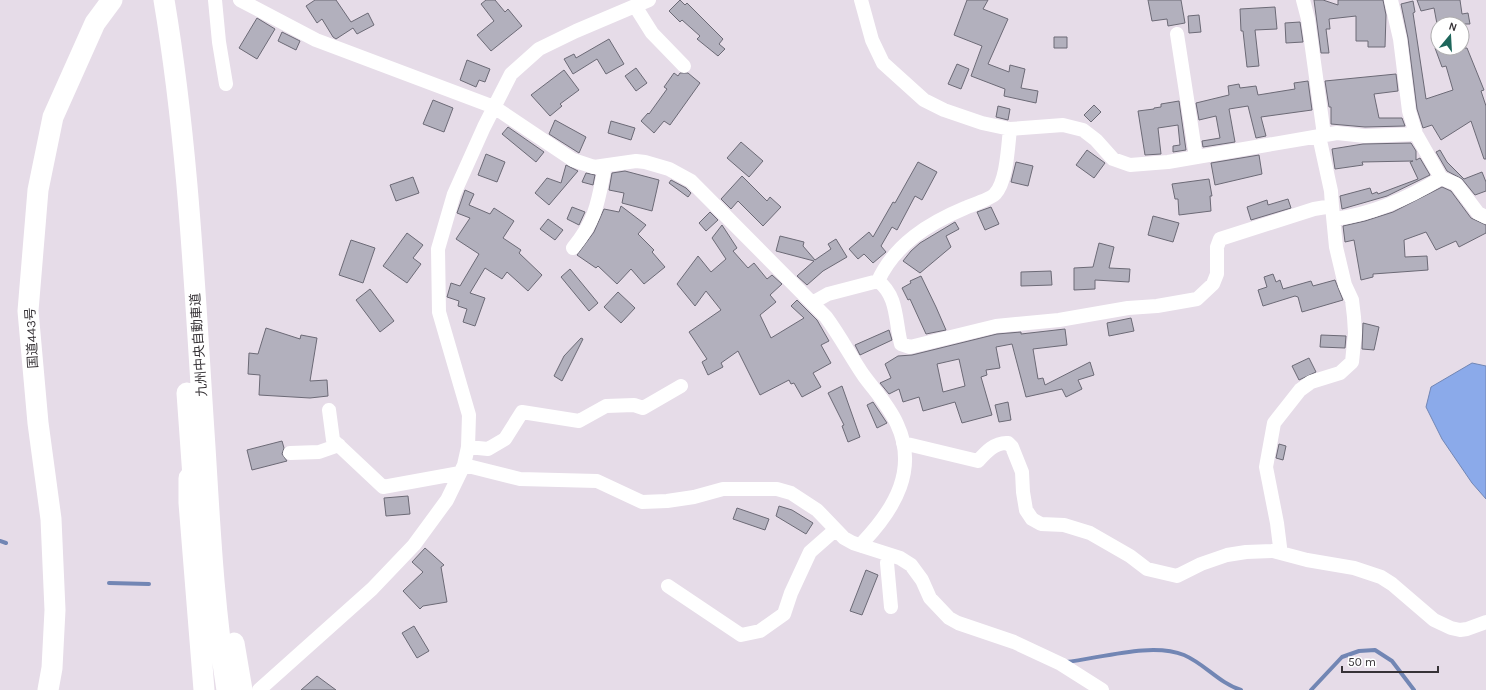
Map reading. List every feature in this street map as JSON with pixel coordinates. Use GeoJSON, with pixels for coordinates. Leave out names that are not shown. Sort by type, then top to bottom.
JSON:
{"type":"FeatureCollection","features":[{"type":"Feature","properties":{"kind":"highway","name":"国道443号"},"geometry":{"type":"LineString","coordinates":[[48,690],[52,668],[55,610],[51,519],[38,423],[28,311],[38,190],[53,117],[95,23],[112,0]]}},
{"type":"Feature","properties":{"kind":"highway","name":"九州中央自動車道"},"geometry":{"type":"LineString","coordinates":[[152,0],[162,23]]}},
{"type":"Feature","properties":{"kind":"highway","name":"九州中央自動車道"},"geometry":{"type":"LineString","coordinates":[[164,0],[162,23],[167,101],[197,449],[214,690]]}},
{"type":"Feature","properties":{"kind":"highway","name":"九州中央自動車道"},"geometry":{"type":"LineString","coordinates":[[197,449],[227,690]]}},
{"type":"Feature","properties":{"kind":"highway"},"geometry":{"type":"LineString","coordinates":[[197,449],[256,689]]}},
{"type":"Feature","properties":{"kind":"highway"},"geometry":{"type":"LineString","coordinates":[[197,449],[189,503],[204,690]]}},
{"type":"Feature","properties":{"kind":"street"},"geometry":{"type":"LineString","coordinates":[[215,0],[219,42],[226,84]]}},
{"type":"Feature","properties":{"kind":"street"},"geometry":{"type":"LineString","coordinates":[[240,0],[316,40],[494,107],[573,160],[594,167],[636,161],[645,162],[669,169],[691,181],[812,303],[842,338],[863,374],[887,406],[897,424],[903,443],[905,473],[898,494],[888,512],[864,541],[862,546]]}},
{"type":"Feature","properties":{"kind":"street"},"geometry":{"type":"LineString","coordinates":[[256,689],[372,589],[414,545],[447,500],[462,469],[468,447],[469,415],[439,312],[438,249],[454,194],[511,74],[539,50],[576,31],[649,0]]}},
{"type":"Feature","properties":{"kind":"street"},"geometry":{"type":"LineString","coordinates":[[861,0],[872,40],[883,63],[924,100],[944,110],[982,123],[1010,129],[1063,125],[1083,130],[1096,140],[1113,159],[1130,165],[1196,157],[1337,133],[1365,136],[1416,134]]}},
{"type":"Feature","properties":{"kind":"street"},"geometry":{"type":"LineString","coordinates":[[1279,552],[1280,547],[1277,523],[1266,467],[1274,423],[1300,390],[1311,382],[1340,373],[1352,362],[1355,333],[1352,300],[1345,285],[1336,247],[1334,212],[1321,135],[1308,19],[1303,0]]}},
{"type":"Feature","properties":{"kind":"street"},"geometry":{"type":"LineString","coordinates":[[1391,0],[1400,39],[1409,111],[1416,134],[1441,178],[1456,184],[1478,213],[1486,217]]}},
{"type":"Feature","properties":{"kind":"street"},"geometry":{"type":"LineString","coordinates":[[634,6],[652,34],[684,66]]}},
{"type":"Feature","properties":{"kind":"street"},"geometry":{"type":"LineString","coordinates":[[1177,34],[1196,157]]}},
{"type":"Feature","properties":{"kind":"street"},"geometry":{"type":"LineString","coordinates":[[812,303],[828,294],[878,281],[895,255],[927,225],[995,195],[1003,179],[1010,129]]}},
{"type":"Feature","properties":{"kind":"street"},"geometry":{"type":"LineString","coordinates":[[573,248],[587,231],[597,208],[605,166]]}},
{"type":"Feature","properties":{"kind":"street"},"geometry":{"type":"LineString","coordinates":[[878,281],[889,290],[892,298],[901,344],[910,347],[996,326],[1059,320],[1128,308],[1188,302],[1197,299],[1213,284],[1217,274],[1217,247],[1220,239],[1295,214],[1370,211],[1425,188],[1441,178]]}},
{"type":"Feature","properties":{"kind":"street"},"geometry":{"type":"LineString","coordinates":[[468,447],[488,449],[505,439],[522,412],[579,421],[606,406],[634,405],[643,408],[681,386]]}},
{"type":"Feature","properties":{"kind":"street"},"geometry":{"type":"LineString","coordinates":[[329,410],[333,440],[383,487],[462,469],[520,479],[597,481],[642,502],[667,501],[694,497],[723,489],[777,489],[802,499],[817,510],[844,538],[906,562],[916,570],[930,598],[949,618],[958,624],[1014,642],[1054,661],[1102,690]]}},
{"type":"Feature","properties":{"kind":"street"},"geometry":{"type":"LineString","coordinates":[[903,443],[978,461],[988,450],[1001,442],[1008,443],[1012,447],[1022,472],[1026,510],[1032,519],[1041,524],[1064,525],[1090,533],[1130,556],[1147,569],[1177,576],[1201,564],[1226,555],[1246,552],[1279,552],[1307,560],[1354,568],[1381,577],[1392,584],[1434,620],[1451,628],[1460,630],[1486,622]]}},
{"type":"Feature","properties":{"kind":"street"},"geometry":{"type":"LineString","coordinates":[[290,453],[319,452],[339,446]]}},
{"type":"Feature","properties":{"kind":"street"},"geometry":{"type":"LineString","coordinates":[[668,586],[741,635],[760,631],[784,614],[791,593],[810,552],[836,530]]}},
{"type":"Feature","properties":{"kind":"street"},"geometry":{"type":"LineString","coordinates":[[889,555],[887,563],[891,607]]}},
{"type":"Feature","properties":{"kind":"water"},"geometry":{"type":"Polygon","coordinates":[[[1472,363],[1486,366],[1486,499],[1472,483],[1442,439],[1426,407],[1431,387],[1472,363]]]}},
{"type":"Feature","properties":{"kind":"building"},"geometry":{"type":"Polygon","coordinates":[[[315,0],[336,0],[351,22],[368,13],[374,25],[357,34],[353,28],[336,39],[333,37],[322,19],[317,23],[306,6],[315,0]]]}},
{"type":"Feature","properties":{"kind":"building"},"geometry":{"type":"Polygon","coordinates":[[[486,0],[495,0],[505,12],[508,9],[522,26],[491,51],[477,35],[494,21],[481,4],[486,0]]]}},
{"type":"Feature","properties":{"kind":"building"},"geometry":{"type":"Polygon","coordinates":[[[680,0],[685,5],[687,3],[723,39],[719,44],[725,49],[718,56],[697,39],[700,36],[682,20],[680,22],[669,11],[680,0]]]}},
{"type":"Feature","properties":{"kind":"building"},"geometry":{"type":"Polygon","coordinates":[[[967,0],[988,0],[983,9],[1008,19],[988,64],[1009,72],[1010,65],[1025,69],[1021,88],[1038,91],[1036,103],[1004,96],[1005,89],[971,76],[982,46],[954,35],[967,0]]]}},
{"type":"Feature","properties":{"kind":"building"},"geometry":{"type":"Polygon","coordinates":[[[1148,0],[1181,0],[1185,23],[1168,26],[1167,19],[1152,21],[1148,0]]]}},
{"type":"Feature","properties":{"kind":"building"},"geometry":{"type":"Polygon","coordinates":[[[1314,0],[1323,0],[1338,5],[1338,0],[1383,0],[1386,15],[1385,47],[1368,47],[1368,41],[1356,41],[1356,16],[1329,19],[1330,29],[1326,29],[1329,53],[1321,53],[1314,0]]]}},
{"type":"Feature","properties":{"kind":"building"},"geometry":{"type":"Polygon","coordinates":[[[1417,0],[1460,0],[1462,14],[1468,13],[1469,16],[1436,16],[1434,8],[1421,11],[1417,0]]]}},
{"type":"Feature","properties":{"kind":"building"},"geometry":{"type":"Polygon","coordinates":[[[1413,1],[1415,12],[1413,13],[1426,99],[1453,90],[1446,66],[1442,67],[1438,56],[1470,55],[1484,90],[1481,91],[1486,106],[1486,159],[1484,159],[1471,121],[1441,140],[1432,125],[1423,128],[1417,109],[1408,38],[1401,4],[1413,1]]]}},
{"type":"Feature","properties":{"kind":"building"},"geometry":{"type":"Polygon","coordinates":[[[1275,7],[1277,29],[1255,30],[1259,66],[1247,67],[1243,31],[1241,31],[1240,9],[1275,7]]]}},
{"type":"Feature","properties":{"kind":"building"},"geometry":{"type":"Polygon","coordinates":[[[1199,15],[1201,32],[1189,33],[1188,16],[1199,15]]]}},
{"type":"Feature","properties":{"kind":"building"},"geometry":{"type":"Polygon","coordinates":[[[257,18],[275,29],[257,59],[239,48],[257,18]]]}},
{"type":"Feature","properties":{"kind":"building"},"geometry":{"type":"Polygon","coordinates":[[[1300,22],[1303,42],[1286,43],[1285,23],[1300,22]]]}},
{"type":"Feature","properties":{"kind":"building"},"geometry":{"type":"Polygon","coordinates":[[[282,32],[300,41],[296,50],[278,41],[282,32]]]}},
{"type":"Feature","properties":{"kind":"building"},"geometry":{"type":"Polygon","coordinates":[[[1054,37],[1067,37],[1067,48],[1054,48],[1054,37]]]}},
{"type":"Feature","properties":{"kind":"building"},"geometry":{"type":"Polygon","coordinates":[[[609,39],[624,64],[606,74],[597,59],[573,74],[564,59],[574,54],[576,58],[609,39]]]}},
{"type":"Feature","properties":{"kind":"building"},"geometry":{"type":"Polygon","coordinates":[[[467,60],[490,69],[485,82],[479,80],[476,87],[460,80],[467,60]]]}},
{"type":"Feature","properties":{"kind":"building"},"geometry":{"type":"Polygon","coordinates":[[[957,64],[969,69],[961,89],[948,84],[957,64]]]}},
{"type":"Feature","properties":{"kind":"building"},"geometry":{"type":"Polygon","coordinates":[[[636,68],[647,83],[636,91],[625,76],[636,68]]]}},
{"type":"Feature","properties":{"kind":"building"},"geometry":{"type":"Polygon","coordinates":[[[564,70],[579,90],[560,104],[562,106],[550,116],[531,95],[564,70]]]}},
{"type":"Feature","properties":{"kind":"building"},"geometry":{"type":"Polygon","coordinates":[[[674,73],[678,76],[680,73],[688,73],[700,83],[670,125],[664,121],[654,133],[641,121],[648,113],[649,114],[667,89],[664,87],[674,73]]]}},
{"type":"Feature","properties":{"kind":"building"},"geometry":{"type":"Polygon","coordinates":[[[1396,74],[1398,91],[1374,94],[1379,118],[1402,118],[1405,126],[1365,127],[1331,124],[1331,107],[1329,107],[1325,81],[1396,74]]]}},
{"type":"Feature","properties":{"kind":"building"},"geometry":{"type":"Polygon","coordinates":[[[1308,81],[1312,110],[1261,117],[1266,136],[1256,138],[1248,106],[1229,109],[1235,142],[1203,147],[1202,141],[1220,138],[1216,116],[1199,120],[1196,103],[1229,95],[1228,86],[1239,84],[1240,88],[1256,86],[1258,95],[1295,89],[1294,83],[1308,81]]]}},
{"type":"Feature","properties":{"kind":"building"},"geometry":{"type":"Polygon","coordinates":[[[433,100],[453,108],[444,132],[423,124],[433,100]]]}},
{"type":"Feature","properties":{"kind":"building"},"geometry":{"type":"Polygon","coordinates":[[[1179,101],[1186,150],[1173,152],[1173,146],[1180,145],[1178,125],[1158,128],[1161,154],[1145,155],[1138,111],[1154,109],[1161,107],[1161,104],[1179,101]]]}},
{"type":"Feature","properties":{"kind":"building"},"geometry":{"type":"Polygon","coordinates":[[[1094,105],[1101,112],[1091,122],[1084,115],[1094,105]]]}},
{"type":"Feature","properties":{"kind":"building"},"geometry":{"type":"Polygon","coordinates":[[[998,106],[1010,109],[1008,120],[996,117],[998,106]]]}},
{"type":"Feature","properties":{"kind":"building"},"geometry":{"type":"Polygon","coordinates":[[[555,120],[586,137],[579,153],[549,134],[555,120]]]}},
{"type":"Feature","properties":{"kind":"building"},"geometry":{"type":"Polygon","coordinates":[[[611,121],[635,128],[631,140],[608,133],[611,121]]]}},
{"type":"Feature","properties":{"kind":"building"},"geometry":{"type":"Polygon","coordinates":[[[508,127],[544,152],[536,162],[502,134],[508,127]]]}},
{"type":"Feature","properties":{"kind":"building"},"geometry":{"type":"Polygon","coordinates":[[[741,142],[763,161],[749,177],[727,158],[741,142]]]}},
{"type":"Feature","properties":{"kind":"building"},"geometry":{"type":"Polygon","coordinates":[[[1411,143],[1416,151],[1416,160],[1420,158],[1430,175],[1387,196],[1342,209],[1340,196],[1370,188],[1372,194],[1377,192],[1378,194],[1418,179],[1410,162],[1413,161],[1362,162],[1363,165],[1335,169],[1332,149],[1363,144],[1411,143]]]}},
{"type":"Feature","properties":{"kind":"building"},"geometry":{"type":"Polygon","coordinates":[[[1087,150],[1105,163],[1094,178],[1076,165],[1087,150]]]}},
{"type":"Feature","properties":{"kind":"building"},"geometry":{"type":"Polygon","coordinates":[[[1440,150],[1447,162],[1464,179],[1482,172],[1486,182],[1486,191],[1475,195],[1462,179],[1447,171],[1436,152],[1440,150]]]}},
{"type":"Feature","properties":{"kind":"building"},"geometry":{"type":"Polygon","coordinates":[[[486,154],[505,162],[497,182],[478,175],[486,154]]]}},
{"type":"Feature","properties":{"kind":"building"},"geometry":{"type":"Polygon","coordinates":[[[1259,155],[1262,174],[1215,185],[1211,163],[1259,155]]]}},
{"type":"Feature","properties":{"kind":"building"},"geometry":{"type":"Polygon","coordinates":[[[918,162],[937,172],[922,200],[915,196],[897,230],[892,227],[881,246],[886,252],[873,263],[864,254],[858,259],[849,249],[869,232],[873,237],[893,202],[895,203],[918,162]]]}},
{"type":"Feature","properties":{"kind":"building"},"geometry":{"type":"Polygon","coordinates":[[[1016,162],[1033,166],[1028,186],[1011,182],[1016,162]]]}},
{"type":"Feature","properties":{"kind":"building"},"geometry":{"type":"Polygon","coordinates":[[[566,165],[578,171],[549,205],[535,193],[547,178],[561,183],[566,165]]]}},
{"type":"Feature","properties":{"kind":"building"},"geometry":{"type":"Polygon","coordinates":[[[625,171],[659,180],[652,211],[622,203],[624,193],[609,190],[612,173],[625,171]]]}},
{"type":"Feature","properties":{"kind":"building"},"geometry":{"type":"Polygon","coordinates":[[[586,173],[595,175],[593,185],[582,182],[586,173]]]}},
{"type":"Feature","properties":{"kind":"building"},"geometry":{"type":"Polygon","coordinates":[[[742,176],[767,201],[770,197],[781,207],[763,226],[738,201],[731,209],[721,199],[742,176]]]}},
{"type":"Feature","properties":{"kind":"building"},"geometry":{"type":"Polygon","coordinates":[[[413,177],[419,193],[396,201],[390,185],[413,177]]]}},
{"type":"Feature","properties":{"kind":"building"},"geometry":{"type":"Polygon","coordinates":[[[1209,179],[1212,196],[1210,196],[1211,211],[1179,215],[1178,199],[1175,199],[1172,184],[1209,179]]]}},
{"type":"Feature","properties":{"kind":"building"},"geometry":{"type":"Polygon","coordinates":[[[671,180],[686,188],[691,193],[688,197],[669,183],[671,180]]]}},
{"type":"Feature","properties":{"kind":"building"},"geometry":{"type":"Polygon","coordinates":[[[1442,187],[1451,191],[1471,218],[1486,225],[1486,233],[1459,247],[1456,241],[1436,250],[1426,232],[1404,240],[1405,257],[1427,256],[1428,270],[1373,274],[1373,277],[1361,280],[1354,240],[1345,242],[1343,226],[1393,212],[1442,187]]]}},
{"type":"Feature","properties":{"kind":"building"},"geometry":{"type":"Polygon","coordinates":[[[465,190],[474,194],[469,205],[490,214],[494,208],[514,221],[503,238],[521,250],[519,253],[542,275],[528,291],[507,272],[502,279],[485,268],[470,293],[485,298],[475,326],[463,322],[467,309],[458,306],[459,301],[447,297],[451,283],[460,286],[479,254],[456,239],[470,218],[457,213],[465,190]]]}},
{"type":"Feature","properties":{"kind":"building"},"geometry":{"type":"Polygon","coordinates":[[[1288,199],[1291,208],[1251,220],[1247,207],[1267,200],[1268,205],[1288,199]]]}},
{"type":"Feature","properties":{"kind":"building"},"geometry":{"type":"Polygon","coordinates":[[[621,206],[646,225],[638,234],[654,250],[652,252],[665,267],[644,284],[631,269],[617,284],[598,266],[596,268],[577,255],[594,232],[604,209],[619,212],[621,206]]]}},
{"type":"Feature","properties":{"kind":"building"},"geometry":{"type":"Polygon","coordinates":[[[572,207],[585,212],[579,225],[567,219],[572,207]]]}},
{"type":"Feature","properties":{"kind":"building"},"geometry":{"type":"Polygon","coordinates":[[[991,207],[999,224],[985,230],[977,212],[991,207]]]}},
{"type":"Feature","properties":{"kind":"building"},"geometry":{"type":"Polygon","coordinates":[[[710,212],[718,220],[706,231],[699,223],[710,212]]]}},
{"type":"Feature","properties":{"kind":"building"},"geometry":{"type":"Polygon","coordinates":[[[1153,216],[1179,223],[1173,242],[1148,235],[1153,216]]]}},
{"type":"Feature","properties":{"kind":"building"},"geometry":{"type":"Polygon","coordinates":[[[548,219],[563,230],[555,240],[540,229],[548,219]]]}},
{"type":"Feature","properties":{"kind":"building"},"geometry":{"type":"Polygon","coordinates":[[[955,222],[959,229],[946,236],[951,247],[920,273],[903,261],[920,243],[955,222]]]}},
{"type":"Feature","properties":{"kind":"building"},"geometry":{"type":"Polygon","coordinates":[[[722,225],[737,248],[733,251],[748,268],[754,263],[767,279],[772,275],[782,284],[770,295],[776,302],[760,315],[771,338],[804,318],[791,306],[797,300],[817,320],[829,341],[821,345],[831,363],[813,373],[821,387],[802,397],[794,383],[791,384],[789,380],[760,395],[738,351],[721,363],[723,367],[708,375],[702,362],[707,359],[689,332],[721,310],[706,291],[695,306],[677,284],[698,256],[711,272],[726,259],[712,238],[722,225]]]}},
{"type":"Feature","properties":{"kind":"building"},"geometry":{"type":"Polygon","coordinates":[[[407,233],[423,245],[413,258],[421,264],[407,283],[383,266],[407,233]]]}},
{"type":"Feature","properties":{"kind":"building"},"geometry":{"type":"Polygon","coordinates":[[[780,236],[804,242],[803,246],[815,260],[831,249],[828,244],[836,239],[847,257],[823,271],[807,285],[797,276],[814,261],[776,251],[780,236]]]}},
{"type":"Feature","properties":{"kind":"building"},"geometry":{"type":"Polygon","coordinates":[[[351,240],[375,248],[363,283],[339,275],[351,240]]]}},
{"type":"Feature","properties":{"kind":"building"},"geometry":{"type":"Polygon","coordinates":[[[1099,243],[1114,247],[1109,268],[1130,269],[1129,282],[1095,280],[1095,289],[1074,290],[1074,268],[1093,267],[1099,243]]]}},
{"type":"Feature","properties":{"kind":"building"},"geometry":{"type":"Polygon","coordinates":[[[570,269],[598,303],[589,311],[561,277],[570,269]]]}},
{"type":"Feature","properties":{"kind":"building"},"geometry":{"type":"Polygon","coordinates":[[[1051,271],[1052,285],[1021,286],[1021,272],[1051,271]]]}},
{"type":"Feature","properties":{"kind":"building"},"geometry":{"type":"Polygon","coordinates":[[[1273,274],[1276,282],[1280,280],[1283,289],[1311,281],[1313,286],[1335,280],[1343,300],[1302,312],[1298,297],[1295,296],[1263,306],[1258,290],[1267,287],[1264,277],[1273,274]]]}},
{"type":"Feature","properties":{"kind":"building"},"geometry":{"type":"Polygon","coordinates":[[[921,276],[946,330],[926,334],[910,299],[908,300],[902,288],[911,283],[910,281],[921,276]]]}},
{"type":"Feature","properties":{"kind":"building"},"geometry":{"type":"Polygon","coordinates":[[[370,289],[394,321],[380,332],[356,300],[370,289]]]}},
{"type":"Feature","properties":{"kind":"building"},"geometry":{"type":"Polygon","coordinates":[[[618,292],[635,308],[621,323],[604,307],[618,292]]]}},
{"type":"Feature","properties":{"kind":"building"},"geometry":{"type":"Polygon","coordinates":[[[1131,318],[1134,331],[1109,336],[1107,323],[1131,318]]]}},
{"type":"Feature","properties":{"kind":"building"},"geometry":{"type":"Polygon","coordinates":[[[1363,323],[1379,327],[1374,350],[1362,349],[1363,323]]]}},
{"type":"Feature","properties":{"kind":"building"},"geometry":{"type":"Polygon","coordinates":[[[266,328],[300,339],[301,335],[317,338],[310,381],[327,380],[328,396],[310,398],[259,395],[260,375],[248,374],[249,353],[258,354],[266,328]]]}},
{"type":"Feature","properties":{"kind":"building"},"geometry":{"type":"Polygon","coordinates":[[[1065,329],[1067,345],[1033,349],[1038,379],[1043,378],[1045,385],[1090,362],[1094,375],[1078,380],[1082,389],[1066,397],[1062,389],[1026,397],[1012,344],[996,347],[1000,368],[986,370],[987,375],[981,377],[992,415],[962,423],[955,402],[923,411],[919,397],[903,402],[899,389],[889,394],[880,383],[891,378],[885,364],[898,356],[912,355],[997,334],[1021,332],[1021,334],[1065,329]],[[959,359],[937,364],[943,392],[965,386],[959,359]]]}},
{"type":"Feature","properties":{"kind":"building"},"geometry":{"type":"Polygon","coordinates":[[[889,330],[892,340],[860,355],[855,345],[889,330]]]}},
{"type":"Feature","properties":{"kind":"building"},"geometry":{"type":"Polygon","coordinates":[[[1321,335],[1346,336],[1345,348],[1320,347],[1321,335]]]}},
{"type":"Feature","properties":{"kind":"building"},"geometry":{"type":"Polygon","coordinates":[[[581,338],[583,339],[562,381],[554,376],[564,356],[581,338]]]}},
{"type":"Feature","properties":{"kind":"building"},"geometry":{"type":"Polygon","coordinates":[[[1309,358],[1316,372],[1299,380],[1292,366],[1309,358]]]}},
{"type":"Feature","properties":{"kind":"building"},"geometry":{"type":"Polygon","coordinates":[[[842,386],[860,437],[848,442],[842,426],[844,425],[828,393],[842,386]]]}},
{"type":"Feature","properties":{"kind":"building"},"geometry":{"type":"Polygon","coordinates":[[[873,402],[887,423],[877,428],[867,405],[873,402]]]}},
{"type":"Feature","properties":{"kind":"building"},"geometry":{"type":"Polygon","coordinates":[[[1008,402],[1011,420],[999,422],[995,405],[1008,402]]]}},
{"type":"Feature","properties":{"kind":"building"},"geometry":{"type":"Polygon","coordinates":[[[282,441],[284,448],[282,454],[287,461],[252,470],[247,450],[282,441]]]}},
{"type":"Feature","properties":{"kind":"building"},"geometry":{"type":"Polygon","coordinates":[[[1279,444],[1286,446],[1283,460],[1276,458],[1279,444]]]}},
{"type":"Feature","properties":{"kind":"building"},"geometry":{"type":"Polygon","coordinates":[[[408,496],[410,514],[386,516],[384,498],[408,496]]]}},
{"type":"Feature","properties":{"kind":"building"},"geometry":{"type":"Polygon","coordinates":[[[779,506],[792,510],[813,523],[806,534],[776,516],[779,506]]]}},
{"type":"Feature","properties":{"kind":"building"},"geometry":{"type":"Polygon","coordinates":[[[737,508],[769,519],[765,530],[733,519],[737,508]]]}},
{"type":"Feature","properties":{"kind":"building"},"geometry":{"type":"Polygon","coordinates":[[[425,548],[444,565],[441,567],[447,602],[423,606],[420,609],[403,591],[423,572],[412,562],[425,548]]]}},
{"type":"Feature","properties":{"kind":"building"},"geometry":{"type":"Polygon","coordinates":[[[866,570],[878,575],[862,615],[850,611],[866,570]]]}},
{"type":"Feature","properties":{"kind":"building"},"geometry":{"type":"Polygon","coordinates":[[[414,626],[429,651],[417,658],[402,633],[414,626]]]}},
{"type":"Feature","properties":{"kind":"building"},"geometry":{"type":"Polygon","coordinates":[[[317,676],[336,690],[301,690],[317,676]]]}},
{"type":"Feature","properties":{"kind":"waterway"},"geometry":{"type":"LineString","coordinates":[[0,541],[6,543]]}},
{"type":"Feature","properties":{"kind":"waterway"},"geometry":{"type":"LineString","coordinates":[[109,583],[149,584]]}},
{"type":"Feature","properties":{"kind":"waterway"},"geometry":{"type":"LineString","coordinates":[[1066,662],[1142,650],[1171,651],[1192,659],[1226,683],[1241,690]]}},
{"type":"Feature","properties":{"kind":"waterway"},"geometry":{"type":"LineString","coordinates":[[1311,690],[1342,657],[1359,651],[1375,650],[1392,661],[1414,690]]}}]}
